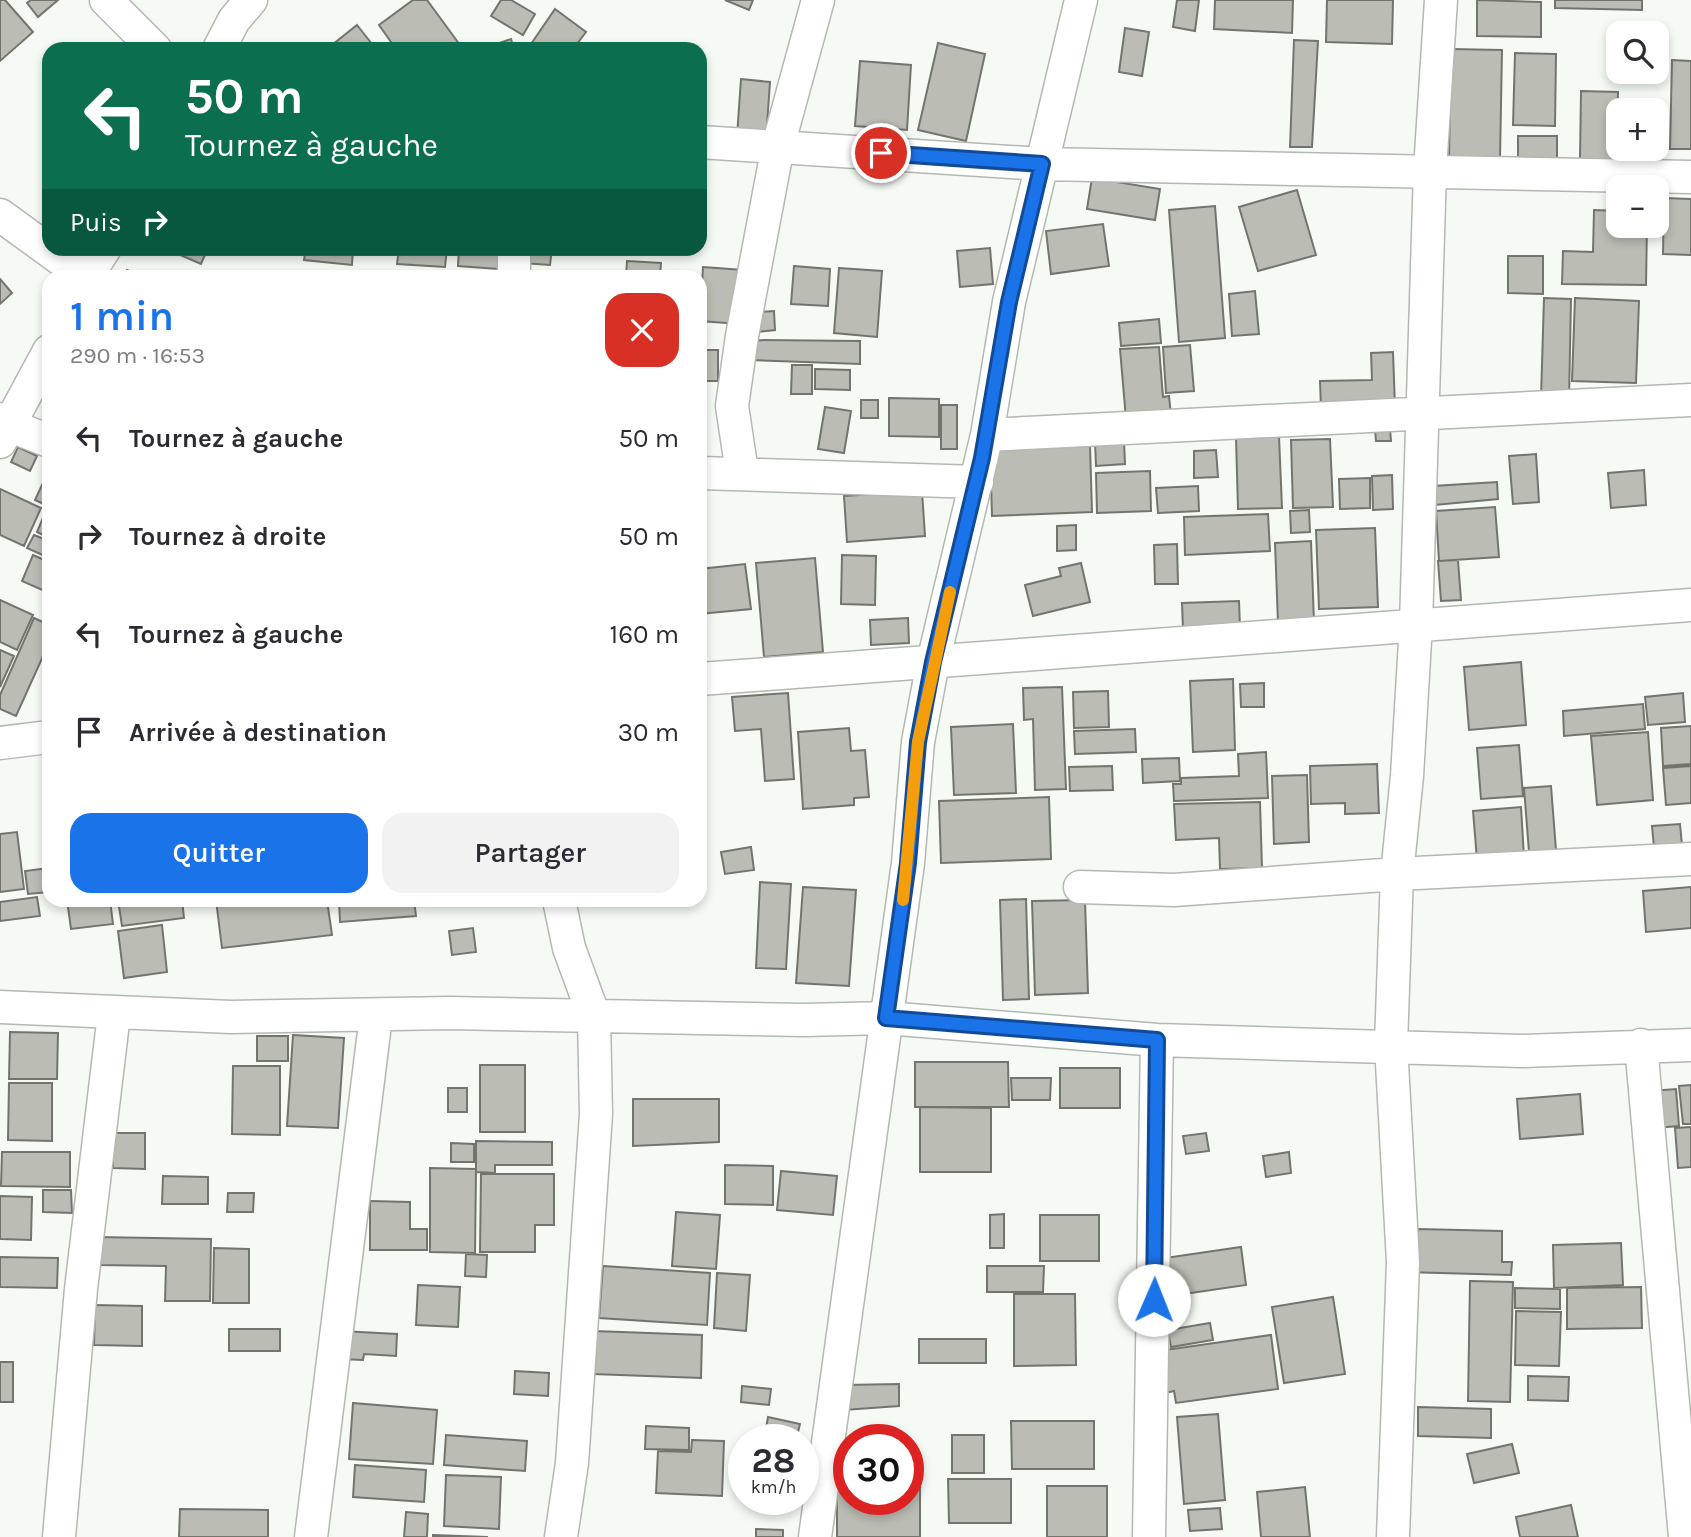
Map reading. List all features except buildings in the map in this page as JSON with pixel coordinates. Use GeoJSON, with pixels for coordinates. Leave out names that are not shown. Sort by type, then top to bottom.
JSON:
{"type":"FeatureCollection","features":[{"type":"Feature","properties":{"kind":"street"},"geometry":{"type":"LineString","coordinates":[[106,0],[148,42]]}},
{"type":"Feature","properties":{"kind":"street"},"geometry":{"type":"LineString","coordinates":[[223,42],[234,20],[251,0]]}},
{"type":"Feature","properties":{"kind":"street"},"geometry":{"type":"LineString","coordinates":[[742,472],[732,406],[742,336],[778,146],[818,0]]}},
{"type":"Feature","properties":{"kind":"street"},"geometry":{"type":"LineString","coordinates":[[815,1537],[908,863],[918,742],[933,662],[977,482],[1009,302],[1081,0]]}},
{"type":"Feature","properties":{"kind":"street"},"geometry":{"type":"LineString","coordinates":[[1393,1537],[1403,1262],[1391,1045],[1397,874],[1407,776],[1416,624],[1430,170],[1441,0]]}},
{"type":"Feature","properties":{"kind":"street"},"geometry":{"type":"LineString","coordinates":[[707,142],[1042,164],[1691,177]]}},
{"type":"Feature","properties":{"kind":"street"},"geometry":{"type":"LineString","coordinates":[[0,215],[42,245]]}},
{"type":"Feature","properties":{"kind":"street"},"geometry":{"type":"LineString","coordinates":[[58,256],[78,270]]}},
{"type":"Feature","properties":{"kind":"street"},"geometry":{"type":"LineString","coordinates":[[42,363],[4,429],[42,439]]}},
{"type":"Feature","properties":{"kind":"street"},"geometry":{"type":"LineString","coordinates":[[986,435],[1691,400]]}},
{"type":"Feature","properties":{"kind":"street"},"geometry":{"type":"LineString","coordinates":[[707,473],[977,482]]}},
{"type":"Feature","properties":{"kind":"street"},"geometry":{"type":"LineString","coordinates":[[707,678],[1691,605]]}},
{"type":"Feature","properties":{"kind":"street"},"geometry":{"type":"LineString","coordinates":[[0,743],[42,738]]}},
{"type":"Feature","properties":{"kind":"street"},"geometry":{"type":"LineString","coordinates":[[1080,887],[1174,890],[1397,874],[1691,859]]}},
{"type":"Feature","properties":{"kind":"street"},"geometry":{"type":"LineString","coordinates":[[560,907],[569,948],[594,1016],[596,1114],[572,1463],[561,1537]]}},
{"type":"Feature","properties":{"kind":"street"},"geometry":{"type":"LineString","coordinates":[[0,1007],[114,1014],[376,1016],[450,1013],[804,1020],[886,1018],[1157,1040],[1522,1051],[1691,1045]]}},
{"type":"Feature","properties":{"kind":"street"},"geometry":{"type":"LineString","coordinates":[[59,1537],[81,1289],[114,1014]]}},
{"type":"Feature","properties":{"kind":"street"},"geometry":{"type":"LineString","coordinates":[[311,1537],[376,1016]]}},
{"type":"Feature","properties":{"kind":"street"},"geometry":{"type":"LineString","coordinates":[[1149,1537],[1157,1040]]}},
{"type":"Feature","properties":{"kind":"street"},"geometry":{"type":"LineString","coordinates":[[1642,1045],[1685,1537]]}},
{"type":"Feature","properties":{"kind":"slow traffic"},"geometry":{"type":"LineString","coordinates":[[903,900],[918,742],[950,592]]}},
{"type":"Feature","properties":{"kind":"route"},"geometry":{"type":"LineString","coordinates":[[881,153],[1042,164],[1009,302],[982,458],[933,662],[918,742],[908,863],[886,1018],[1157,1040],[1154,1300]]}}]}
